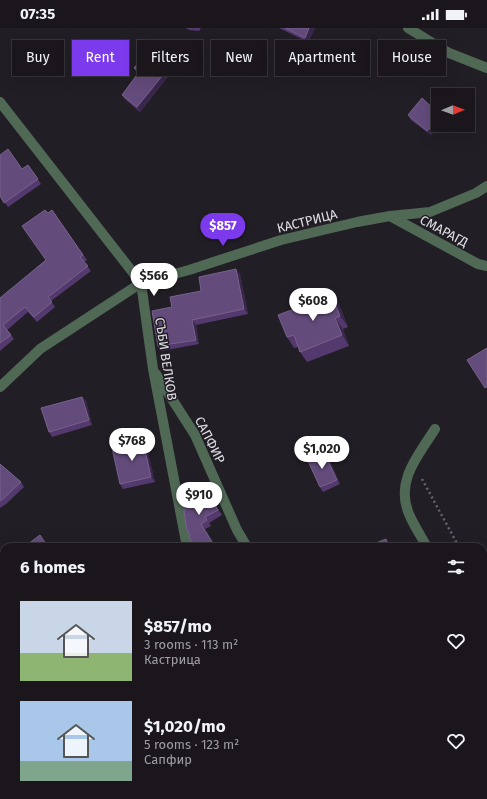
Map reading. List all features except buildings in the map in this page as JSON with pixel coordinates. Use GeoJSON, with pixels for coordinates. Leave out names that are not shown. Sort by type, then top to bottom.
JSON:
{"type":"FeatureCollection","features":[{"type":"Feature","properties":{"kind":"street"},"geometry":{"type":"LineString","coordinates":[[408,28],[449,53],[487,68]]}},
{"type":"Feature","properties":{"kind":"street","name":"СЪБИ ВЕЛКОВ"},"geometry":{"type":"LineString","coordinates":[[0,102],[141,283],[153,369],[187,543]]}},
{"type":"Feature","properties":{"kind":"street","name":"КАСТРИЦА"},"geometry":{"type":"LineString","coordinates":[[0,387],[40,349],[141,283],[189,270],[281,240],[357,222],[390,216],[430,212],[476,193],[487,186]]}},
{"type":"Feature","properties":{"kind":"street","name":"СМАРАГД"},"geometry":{"type":"LineString","coordinates":[[390,216],[478,264],[487,266]]}},
{"type":"Feature","properties":{"kind":"street","name":"САПФИР"},"geometry":{"type":"LineString","coordinates":[[153,369],[195,435],[245,543]]}},
{"type":"Feature","properties":{"kind":"street"},"geometry":{"type":"LineString","coordinates":[[426,543],[409,514],[404,495],[407,475],[435,429]]}},
{"type":"Feature","properties":{"kind":"path"},"geometry":{"type":"LineString","coordinates":[[413,464],[457,543]]}}]}
